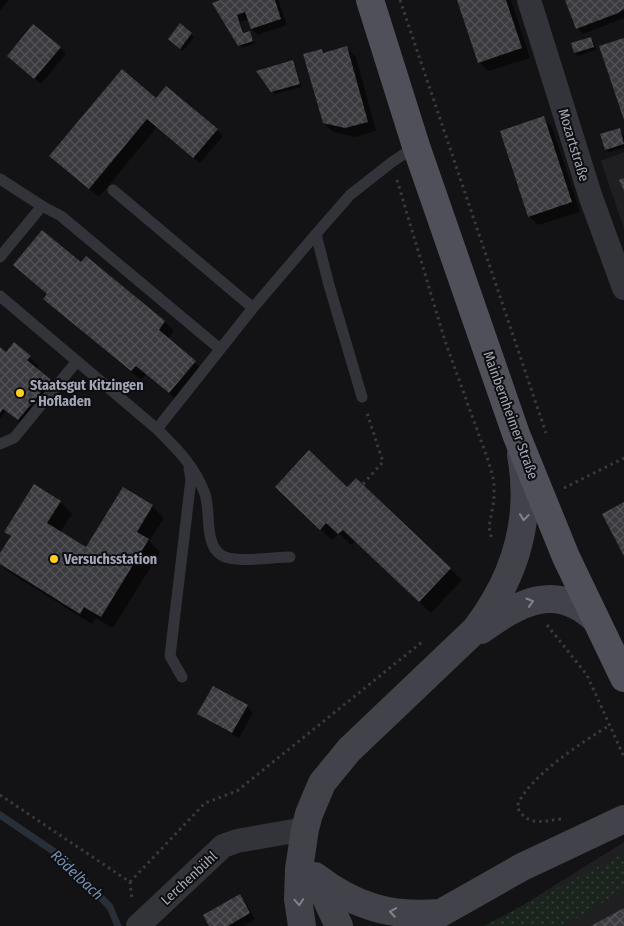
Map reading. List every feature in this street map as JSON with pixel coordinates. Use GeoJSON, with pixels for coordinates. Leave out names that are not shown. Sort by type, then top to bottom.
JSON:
{"type":"FeatureCollection","features":[{"type":"Feature","properties":{"kind":"main road","name":"Mainbernheimer Straße"},"geometry":{"type":"LineString","coordinates":[[370,0],[416,146],[516,434],[566,558],[624,678]]}},
{"type":"Feature","properties":{"kind":"main road"},"geometry":{"type":"LineString","coordinates":[[302,926],[298,899],[304,836],[314,799],[322,783],[349,750],[475,630],[489,612],[510,573],[518,550],[525,504],[522,457],[516,434]]}},
{"type":"Feature","properties":{"kind":"main road"},"geometry":{"type":"LineString","coordinates":[[460,646],[493,622],[532,600],[545,598],[559,599],[573,603],[586,610],[596,620]]}},
{"type":"Feature","properties":{"kind":"main road"},"geometry":{"type":"LineString","coordinates":[[418,926],[522,867],[621,821]]}},
{"type":"Feature","properties":{"kind":"main road"},"geometry":{"type":"LineString","coordinates":[[304,836],[316,876],[339,926]]}},
{"type":"Feature","properties":{"kind":"main road"},"geometry":{"type":"LineString","coordinates":[[316,876],[348,898],[366,906],[403,914],[442,912]]}},
{"type":"Feature","properties":{"kind":"street","name":"Mozartstraße"},"geometry":{"type":"LineString","coordinates":[[529,0],[591,198],[624,288]]}},
{"type":"Feature","properties":{"kind":"street","name":"Lerchenbühl"},"geometry":{"type":"LineString","coordinates":[[136,917],[223,846],[238,841],[304,836]]}},
{"type":"Feature","properties":{"kind":"lane"},"geometry":{"type":"LineString","coordinates":[[157,429],[220,349],[350,195],[416,146]]}},
{"type":"Feature","properties":{"kind":"lane"},"geometry":{"type":"LineString","coordinates":[[0,179],[61,216],[220,349]]}},
{"type":"Feature","properties":{"kind":"lane"},"geometry":{"type":"LineString","coordinates":[[113,190],[254,308]]}},
{"type":"Feature","properties":{"kind":"lane"},"geometry":{"type":"LineString","coordinates":[[0,257],[42,206]]}},
{"type":"Feature","properties":{"kind":"lane"},"geometry":{"type":"LineString","coordinates":[[316,234],[328,285],[362,397]]}},
{"type":"Feature","properties":{"kind":"lane"},"geometry":{"type":"LineString","coordinates":[[0,296],[157,429],[188,460],[205,494],[212,546],[222,556],[234,559],[290,557]]}},
{"type":"Feature","properties":{"kind":"lane"},"geometry":{"type":"LineString","coordinates":[[0,444],[14,438],[77,361]]}},
{"type":"Feature","properties":{"kind":"lane"},"geometry":{"type":"LineString","coordinates":[[182,677],[170,656],[191,479],[188,460]]}},
{"type":"Feature","properties":{"kind":"path"},"geometry":{"type":"LineString","coordinates":[[400,0],[548,441]]}},
{"type":"Feature","properties":{"kind":"path"},"geometry":{"type":"LineString","coordinates":[[392,162],[445,340],[488,460],[494,481],[494,500],[489,527],[494,551],[510,573]]}},
{"type":"Feature","properties":{"kind":"path"},"geometry":{"type":"LineString","coordinates":[[362,397],[383,462],[362,484]]}},
{"type":"Feature","properties":{"kind":"path"},"geometry":{"type":"LineString","coordinates":[[568,496],[564,488],[624,458]]}},
{"type":"Feature","properties":{"kind":"path"},"geometry":{"type":"LineString","coordinates":[[532,600],[540,616],[587,675],[624,758]]}},
{"type":"Feature","properties":{"kind":"path"},"geometry":{"type":"LineString","coordinates":[[130,882],[205,803],[236,791],[425,640]]}},
{"type":"Feature","properties":{"kind":"path"},"geometry":{"type":"LineString","coordinates":[[568,818],[533,822],[522,817],[517,807],[520,799],[535,781],[564,756],[610,725]]}},
{"type":"Feature","properties":{"kind":"path"},"geometry":{"type":"LineString","coordinates":[[0,795],[130,882],[136,917]]}},
{"type":"Feature","properties":{"kind":"shaded area"},"geometry":{"type":"Polygon","coordinates":[[[624,152],[624,229],[601,161],[624,152]]]}},
{"type":"Feature","properties":{"kind":"shaded area"},"geometry":{"type":"Polygon","coordinates":[[[624,842],[624,926],[489,926],[624,842]]]}},
{"type":"Feature","properties":{"kind":"shaded area"},"geometry":{"type":"Polygon","coordinates":[[[624,853],[624,890],[563,926],[484,926],[624,853]]]}},
{"type":"Feature","properties":{"kind":"building"},"geometry":{"type":"Polygon","coordinates":[[[220,0],[275,0],[281,19],[251,29],[245,12],[237,15],[243,33],[250,31],[253,41],[238,46],[212,3],[220,0]]]}},
{"type":"Feature","properties":{"kind":"building"},"geometry":{"type":"Polygon","coordinates":[[[457,0],[506,0],[522,48],[478,63],[457,0]]]}},
{"type":"Feature","properties":{"kind":"building"},"geometry":{"type":"Polygon","coordinates":[[[565,0],[624,0],[624,9],[576,29],[565,0]]]}},
{"type":"Feature","properties":{"kind":"building"},"geometry":{"type":"Polygon","coordinates":[[[180,23],[192,33],[180,49],[168,39],[180,23]]]}},
{"type":"Feature","properties":{"kind":"building"},"geometry":{"type":"Polygon","coordinates":[[[33,24],[61,47],[34,79],[7,56],[33,24]]]}},
{"type":"Feature","properties":{"kind":"building"},"geometry":{"type":"Polygon","coordinates":[[[591,37],[594,47],[574,53],[571,43],[591,37]]]}},
{"type":"Feature","properties":{"kind":"building"},"geometry":{"type":"Polygon","coordinates":[[[624,38],[624,120],[599,46],[624,38]]]}},
{"type":"Feature","properties":{"kind":"building"},"geometry":{"type":"Polygon","coordinates":[[[347,46],[368,122],[345,128],[323,123],[303,54],[322,49],[323,53],[347,46]]]}},
{"type":"Feature","properties":{"kind":"building"},"geometry":{"type":"Polygon","coordinates":[[[293,60],[300,84],[271,92],[256,71],[293,60]]]}},
{"type":"Feature","properties":{"kind":"building"},"geometry":{"type":"Polygon","coordinates":[[[122,69],[156,98],[166,86],[218,129],[193,158],[147,119],[89,189],[49,156],[122,69]]]}},
{"type":"Feature","properties":{"kind":"building"},"geometry":{"type":"Polygon","coordinates":[[[544,116],[572,202],[528,217],[500,131],[544,116]]]}},
{"type":"Feature","properties":{"kind":"building"},"geometry":{"type":"Polygon","coordinates":[[[620,128],[624,144],[605,150],[600,134],[620,128]]]}},
{"type":"Feature","properties":{"kind":"building"},"geometry":{"type":"Polygon","coordinates":[[[624,178],[624,191],[619,180],[624,178]]]}},
{"type":"Feature","properties":{"kind":"building"},"geometry":{"type":"Polygon","coordinates":[[[42,230],[81,262],[86,256],[165,321],[159,330],[196,361],[169,393],[136,366],[131,371],[43,299],[47,294],[13,265],[42,230]]]}},
{"type":"Feature","properties":{"kind":"building","name":"Staatsgut Kitzingen - Hofladen"},"geometry":{"type":"Polygon","coordinates":[[[14,342],[31,356],[27,360],[51,380],[18,420],[3,409],[0,413],[0,347],[6,352],[14,342]]]}},
{"type":"Feature","properties":{"kind":"building"},"geometry":{"type":"Polygon","coordinates":[[[309,450],[347,487],[356,478],[451,568],[419,602],[343,530],[338,534],[326,523],[320,530],[275,487],[309,450]]]}},
{"type":"Feature","properties":{"kind":"building"},"geometry":{"type":"Polygon","coordinates":[[[34,484],[61,501],[47,523],[86,547],[123,487],[153,505],[137,532],[149,539],[101,617],[84,607],[80,614],[0,564],[0,553],[11,536],[4,532],[34,484]]]}},
{"type":"Feature","properties":{"kind":"building"},"geometry":{"type":"Polygon","coordinates":[[[624,502],[624,556],[602,514],[624,502]]]}},
{"type":"Feature","properties":{"kind":"building"},"geometry":{"type":"Polygon","coordinates":[[[213,686],[248,705],[232,733],[197,714],[213,686]]]}},
{"type":"Feature","properties":{"kind":"building"},"geometry":{"type":"Polygon","coordinates":[[[240,894],[250,913],[228,926],[209,926],[203,915],[240,894]]]}},
{"type":"Feature","properties":{"kind":"building"},"geometry":{"type":"Polygon","coordinates":[[[624,908],[624,926],[591,926],[624,908]]]}},
{"type":"Feature","properties":{"kind":"waterway","name":"Rödelbach"},"geometry":{"type":"LineString","coordinates":[[0,815],[62,857],[110,907],[118,926]]}},
{"type":"Feature","properties":{"kind":"place","name":"Staatsgut Kitzingen - Hofladen"},"geometry":{"type":"Point","coordinates":[20,393]}},
{"type":"Feature","properties":{"kind":"place","name":"Versuchsstation"},"geometry":{"type":"Point","coordinates":[54,559]}}]}
